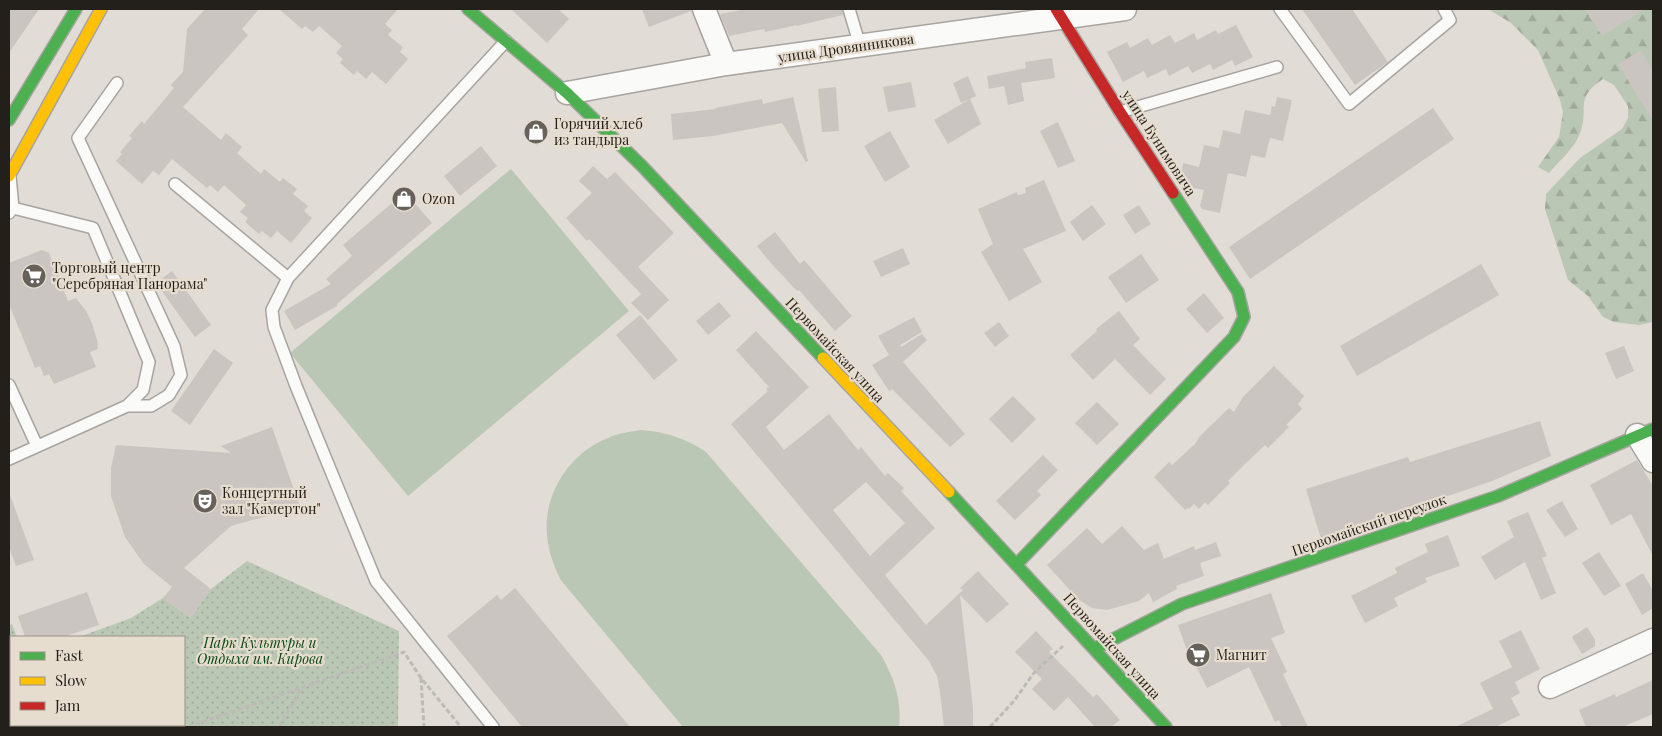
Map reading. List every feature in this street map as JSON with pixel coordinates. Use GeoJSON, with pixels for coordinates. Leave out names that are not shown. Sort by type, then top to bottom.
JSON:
{"type":"FeatureCollection","features":[{"type":"Feature","properties":{"kind":"street"},"geometry":{"type":"LineString","coordinates":[[9,120],[76,9]]}},
{"type":"Feature","properties":{"kind":"street"},"geometry":{"type":"LineString","coordinates":[[9,175],[101,9]]}},
{"type":"Feature","properties":{"kind":"street","name":"Первомайская улица"},"geometry":{"type":"LineString","coordinates":[[468,9],[567,93],[642,166],[1017,564],[1166,727]]}},
{"type":"Feature","properties":{"kind":"street"},"geometry":{"type":"LineString","coordinates":[[704,9],[726,64]]}},
{"type":"Feature","properties":{"kind":"street","name":"улица Дровянникова"},"geometry":{"type":"LineString","coordinates":[[567,93],[726,64],[860,46],[1060,14],[1125,9]]}},
{"type":"Feature","properties":{"kind":"street","name":"улица Бунимовича"},"geometry":{"type":"LineString","coordinates":[[1017,564],[1234,337],[1244,317],[1238,292],[1120,112],[1060,14]]}},
{"type":"Feature","properties":{"kind":"street"},"geometry":{"type":"LineString","coordinates":[[1645,432],[1653,461]]}},
{"type":"Feature","properties":{"kind":"street","name":"Первомайский переулок"},"geometry":{"type":"LineString","coordinates":[[1094,649],[1182,604],[1498,496],[1645,432]]}},
{"type":"Feature","properties":{"kind":"street"},"geometry":{"type":"LineString","coordinates":[[1550,687],[1653,640]]}},
{"type":"Feature","properties":{"kind":"lane"},"geometry":{"type":"LineString","coordinates":[[849,9],[860,46]]}},
{"type":"Feature","properties":{"kind":"lane"},"geometry":{"type":"LineString","coordinates":[[1280,9],[1349,104],[1450,20],[1444,9]]}},
{"type":"Feature","properties":{"kind":"lane"},"geometry":{"type":"LineString","coordinates":[[493,727],[376,582],[296,386],[274,327],[272,310],[288,278],[506,40]]}},
{"type":"Feature","properties":{"kind":"lane"},"geometry":{"type":"LineString","coordinates":[[1120,112],[1278,67]]}},
{"type":"Feature","properties":{"kind":"lane"},"geometry":{"type":"LineString","coordinates":[[117,83],[78,138],[174,346],[181,375],[169,395],[151,406],[126,406]]}},
{"type":"Feature","properties":{"kind":"lane"},"geometry":{"type":"LineString","coordinates":[[9,175],[11,210],[93,228],[149,362],[143,390],[126,406],[9,459]]}},
{"type":"Feature","properties":{"kind":"lane"},"geometry":{"type":"LineString","coordinates":[[175,184],[288,278]]}},
{"type":"Feature","properties":{"kind":"lane"},"geometry":{"type":"LineString","coordinates":[[9,385],[37,446]]}},
{"type":"Feature","properties":{"kind":"path"},"geometry":{"type":"LineString","coordinates":[[990,727],[1014,701],[1033,674],[1078,631]]}},
{"type":"Feature","properties":{"kind":"path"},"geometry":{"type":"LineString","coordinates":[[188,727],[404,652],[421,678],[462,727]]}},
{"type":"Feature","properties":{"kind":"path"},"geometry":{"type":"LineString","coordinates":[[421,678],[424,727]]}},
{"type":"Feature","properties":{"kind":"path"},"geometry":{"type":"LineString","coordinates":[[279,727],[301,689]]}},
{"type":"Feature","properties":{"kind":"green space"},"geometry":{"type":"Polygon","coordinates":[[[1488,9],[1653,9],[1653,322],[1639,325],[1614,322],[1603,317],[1588,296],[1568,280],[1545,209],[1546,194],[1580,158],[1622,129],[1628,118],[1628,106],[1614,85],[1603,79],[1588,92],[1585,98],[1583,124],[1578,139],[1571,149],[1549,173],[1538,167],[1559,137],[1563,112],[1560,100],[1538,50],[1511,23],[1488,9]]]}},
{"type":"Feature","properties":{"kind":"green space"},"geometry":{"type":"Polygon","coordinates":[[[511,169],[629,311],[408,496],[290,353],[511,169]]]}},
{"type":"Feature","properties":{"kind":"green space"},"geometry":{"type":"Polygon","coordinates":[[[641,430],[675,436],[706,452],[881,655],[890,672],[898,698],[899,727],[683,727],[560,579],[551,557],[548,543],[548,510],[560,480],[569,467],[593,445],[616,435],[641,430]]]}},
{"type":"Feature","properties":{"kind":"green space","name":"Парк Культуры и Отдыха им. Кирова"},"geometry":{"type":"Polygon","coordinates":[[[247,561],[399,631],[398,727],[9,727],[9,626],[12,624],[17,636],[10,636],[10,726],[185,726],[185,636],[82,636],[131,618],[163,598],[190,618],[211,589],[247,561]]]}},
{"type":"Feature","properties":{"kind":"building"},"geometry":{"type":"Polygon","coordinates":[[[9,9],[39,9],[9,53],[9,9]]]}},
{"type":"Feature","properties":{"kind":"building"},"geometry":{"type":"Polygon","coordinates":[[[205,9],[259,9],[242,29],[248,35],[183,107],[221,140],[226,133],[242,147],[237,153],[261,174],[264,169],[280,182],[283,178],[297,189],[293,194],[308,206],[304,211],[312,218],[291,243],[277,231],[271,238],[262,231],[259,234],[245,222],[248,218],[240,212],[246,205],[224,185],[218,192],[210,185],[207,188],[172,159],[159,175],[153,171],[142,184],[116,161],[122,154],[120,152],[132,138],[129,136],[142,121],[144,124],[174,88],[171,85],[183,72],[187,29],[205,9]]]}},
{"type":"Feature","properties":{"kind":"building"},"geometry":{"type":"Polygon","coordinates":[[[279,9],[398,9],[385,24],[392,30],[388,35],[403,47],[400,52],[408,59],[386,84],[372,72],[366,79],[357,71],[354,75],[340,63],[343,59],[336,53],[342,46],[319,26],[313,32],[305,26],[302,29],[279,9]]]}},
{"type":"Feature","properties":{"kind":"building"},"geometry":{"type":"Polygon","coordinates":[[[511,9],[558,9],[569,19],[547,43],[511,9]]]}},
{"type":"Feature","properties":{"kind":"building"},"geometry":{"type":"Polygon","coordinates":[[[642,9],[691,9],[691,11],[649,27],[642,9]]]}},
{"type":"Feature","properties":{"kind":"building"},"geometry":{"type":"Polygon","coordinates":[[[747,9],[842,9],[843,15],[765,32],[764,29],[729,36],[720,14],[747,9]]]}},
{"type":"Feature","properties":{"kind":"building"},"geometry":{"type":"Polygon","coordinates":[[[1302,9],[1352,9],[1388,62],[1355,85],[1302,9]]]}},
{"type":"Feature","properties":{"kind":"building"},"geometry":{"type":"Polygon","coordinates":[[[1585,9],[1645,9],[1602,36],[1585,9]]]}},
{"type":"Feature","properties":{"kind":"building"},"geometry":{"type":"Polygon","coordinates":[[[1236,25],[1253,57],[1235,66],[1232,60],[1213,70],[1210,64],[1192,73],[1188,66],[1169,76],[1166,69],[1147,78],[1144,71],[1123,82],[1107,52],[1127,42],[1130,48],[1148,38],[1152,45],[1170,35],[1175,43],[1194,33],[1197,40],[1216,30],[1218,34],[1236,25]]]}},
{"type":"Feature","properties":{"kind":"building"},"geometry":{"type":"Polygon","coordinates":[[[1641,50],[1653,70],[1653,121],[1618,64],[1641,50]]]}},
{"type":"Feature","properties":{"kind":"building"},"geometry":{"type":"Polygon","coordinates":[[[1052,58],[1055,78],[1021,83],[1024,101],[1008,105],[1004,86],[989,89],[987,76],[1026,68],[1025,62],[1052,58]]]}},
{"type":"Feature","properties":{"kind":"building"},"geometry":{"type":"Polygon","coordinates":[[[968,76],[976,96],[961,103],[953,83],[968,76]]]}},
{"type":"Feature","properties":{"kind":"building"},"geometry":{"type":"Polygon","coordinates":[[[911,82],[916,107],[888,112],[883,87],[911,82]]]}},
{"type":"Feature","properties":{"kind":"building"},"geometry":{"type":"Polygon","coordinates":[[[836,87],[839,131],[822,132],[818,89],[836,87]]]}},
{"type":"Feature","properties":{"kind":"building"},"geometry":{"type":"Polygon","coordinates":[[[793,97],[808,161],[806,162],[782,123],[713,136],[673,140],[671,114],[716,109],[762,99],[763,104],[793,97]]]}},
{"type":"Feature","properties":{"kind":"building"},"geometry":{"type":"Polygon","coordinates":[[[1277,97],[1292,100],[1283,141],[1270,138],[1265,158],[1251,155],[1246,177],[1228,173],[1220,213],[1202,209],[1200,206],[1204,190],[1188,187],[1181,176],[1183,163],[1199,167],[1204,145],[1219,148],[1223,130],[1240,134],[1245,110],[1270,115],[1272,106],[1275,107],[1277,97]]]}},
{"type":"Feature","properties":{"kind":"building"},"geometry":{"type":"Polygon","coordinates":[[[970,99],[981,124],[948,144],[934,120],[970,99]]]}},
{"type":"Feature","properties":{"kind":"building"},"geometry":{"type":"Polygon","coordinates":[[[1433,108],[1454,139],[1250,279],[1229,247],[1433,108]]]}},
{"type":"Feature","properties":{"kind":"building"},"geometry":{"type":"Polygon","coordinates":[[[536,119],[550,131],[537,146],[522,134],[536,119]]]}},
{"type":"Feature","properties":{"kind":"building"},"geometry":{"type":"Polygon","coordinates":[[[1058,122],[1075,161],[1058,168],[1040,131],[1058,122]]]}},
{"type":"Feature","properties":{"kind":"building"},"geometry":{"type":"Polygon","coordinates":[[[890,131],[910,167],[885,182],[864,146],[890,131]]]}},
{"type":"Feature","properties":{"kind":"building"},"geometry":{"type":"Polygon","coordinates":[[[481,146],[497,166],[460,196],[444,176],[481,146]]]}},
{"type":"Feature","properties":{"kind":"building"},"geometry":{"type":"Polygon","coordinates":[[[593,166],[607,179],[615,172],[674,233],[638,267],[669,300],[648,320],[631,303],[641,294],[589,239],[587,241],[566,218],[592,193],[579,181],[593,166]]]}},
{"type":"Feature","properties":{"kind":"building"},"geometry":{"type":"Polygon","coordinates":[[[1044,180],[1066,231],[1023,249],[1042,282],[1009,301],[981,252],[993,244],[978,209],[1017,192],[1018,195],[1026,193],[1025,188],[1044,180]]]}},
{"type":"Feature","properties":{"kind":"building"},"geometry":{"type":"Polygon","coordinates":[[[405,192],[432,223],[337,304],[337,306],[295,330],[284,311],[331,284],[326,279],[352,256],[343,245],[405,192]]]}},
{"type":"Feature","properties":{"kind":"building"},"geometry":{"type":"Polygon","coordinates":[[[1092,205],[1106,224],[1083,241],[1070,222],[1092,205]]]}},
{"type":"Feature","properties":{"kind":"building"},"geometry":{"type":"Polygon","coordinates":[[[1139,205],[1151,224],[1135,234],[1123,215],[1139,205]]]}},
{"type":"Feature","properties":{"kind":"building"},"geometry":{"type":"Polygon","coordinates":[[[775,232],[800,264],[804,260],[852,316],[835,331],[757,246],[775,232]]]}},
{"type":"Feature","properties":{"kind":"building"},"geometry":{"type":"Polygon","coordinates":[[[903,248],[910,264],[881,277],[873,261],[903,248]]]}},
{"type":"Feature","properties":{"kind":"building"},"geometry":{"type":"Polygon","coordinates":[[[42,250],[49,253],[68,301],[76,298],[86,311],[92,323],[98,349],[90,352],[96,367],[54,384],[49,374],[44,376],[40,366],[35,368],[9,304],[9,263],[42,250]]]}},
{"type":"Feature","properties":{"kind":"building"},"geometry":{"type":"Polygon","coordinates":[[[1141,254],[1159,280],[1126,303],[1108,277],[1141,254]]]}},
{"type":"Feature","properties":{"kind":"building"},"geometry":{"type":"Polygon","coordinates":[[[1481,264],[1499,295],[1357,376],[1340,346],[1481,264]]]}},
{"type":"Feature","properties":{"kind":"building"},"geometry":{"type":"Polygon","coordinates":[[[172,271],[211,325],[195,337],[156,283],[172,271]]]}},
{"type":"Feature","properties":{"kind":"building"},"geometry":{"type":"Polygon","coordinates":[[[1204,293],[1224,318],[1207,333],[1186,309],[1204,293]]]}},
{"type":"Feature","properties":{"kind":"building"},"geometry":{"type":"Polygon","coordinates":[[[719,302],[731,316],[708,335],[696,321],[719,302]]]}},
{"type":"Feature","properties":{"kind":"building"},"geometry":{"type":"Polygon","coordinates":[[[1119,311],[1140,339],[1133,345],[1166,379],[1150,395],[1115,359],[1093,380],[1070,355],[1097,331],[1096,329],[1119,311]]]}},
{"type":"Feature","properties":{"kind":"building"},"geometry":{"type":"Polygon","coordinates":[[[640,315],[678,360],[654,380],[616,335],[640,315]]]}},
{"type":"Feature","properties":{"kind":"building"},"geometry":{"type":"Polygon","coordinates":[[[914,317],[922,332],[900,345],[901,347],[922,334],[927,340],[903,362],[965,434],[950,447],[892,389],[889,391],[872,365],[889,355],[878,336],[914,317]]]}},
{"type":"Feature","properties":{"kind":"building"},"geometry":{"type":"Polygon","coordinates":[[[999,322],[1009,336],[995,347],[984,333],[999,322]]]}},
{"type":"Feature","properties":{"kind":"building"},"geometry":{"type":"Polygon","coordinates":[[[756,331],[809,387],[766,427],[784,450],[829,414],[858,450],[861,447],[885,476],[888,473],[904,488],[901,491],[935,528],[885,575],[926,625],[963,590],[960,588],[978,571],[1009,604],[987,623],[960,595],[973,708],[973,727],[944,727],[937,676],[929,661],[731,424],[768,391],[766,389],[769,387],[736,350],[756,331]],[[866,482],[833,510],[870,556],[905,523],[866,482]]]}},
{"type":"Feature","properties":{"kind":"building"},"geometry":{"type":"Polygon","coordinates":[[[1624,346],[1634,371],[1616,379],[1605,353],[1624,346]]]}},
{"type":"Feature","properties":{"kind":"building"},"geometry":{"type":"Polygon","coordinates":[[[214,349],[233,363],[190,425],[171,411],[214,349]]]}},
{"type":"Feature","properties":{"kind":"building"},"geometry":{"type":"Polygon","coordinates":[[[1274,366],[1304,396],[1298,404],[1302,409],[1286,425],[1289,427],[1268,448],[1265,445],[1244,465],[1228,481],[1230,483],[1208,505],[1205,502],[1199,509],[1194,504],[1185,510],[1154,477],[1169,462],[1172,465],[1195,444],[1200,436],[1229,408],[1234,412],[1243,397],[1274,366]]]}},
{"type":"Feature","properties":{"kind":"building"},"geometry":{"type":"Polygon","coordinates":[[[1013,396],[1036,419],[1012,443],[989,419],[1013,396]]]}},
{"type":"Feature","properties":{"kind":"building"},"geometry":{"type":"Polygon","coordinates":[[[1097,402],[1119,424],[1097,445],[1075,423],[1097,402]]]}},
{"type":"Feature","properties":{"kind":"building"},"geometry":{"type":"Polygon","coordinates":[[[1540,421],[1551,456],[1492,481],[1321,539],[1306,489],[1408,457],[1410,462],[1540,421]]]}},
{"type":"Feature","properties":{"kind":"building","name":"Концертный зал \"Камертон\""},"geometry":{"type":"Polygon","coordinates":[[[272,427],[300,507],[231,526],[184,568],[211,589],[190,618],[163,598],[172,587],[144,564],[125,537],[111,496],[111,468],[116,445],[231,453],[221,446],[272,427]]]}},
{"type":"Feature","properties":{"kind":"building"},"geometry":{"type":"Polygon","coordinates":[[[1043,455],[1058,470],[1037,491],[1041,495],[1015,520],[996,501],[1043,455]]]}},
{"type":"Feature","properties":{"kind":"building"},"geometry":{"type":"Polygon","coordinates":[[[1637,460],[1653,486],[1653,556],[1631,514],[1611,525],[1590,485],[1637,460]]]}},
{"type":"Feature","properties":{"kind":"building"},"geometry":{"type":"Polygon","coordinates":[[[9,495],[34,560],[16,566],[9,547],[9,495]]]}},
{"type":"Feature","properties":{"kind":"building"},"geometry":{"type":"Polygon","coordinates":[[[1562,501],[1578,529],[1565,537],[1546,510],[1562,501]]]}},
{"type":"Feature","properties":{"kind":"building"},"geometry":{"type":"Polygon","coordinates":[[[1528,512],[1547,556],[1542,558],[1556,593],[1541,600],[1525,562],[1495,580],[1481,557],[1514,537],[1507,521],[1528,512]]]}},
{"type":"Feature","properties":{"kind":"building"},"geometry":{"type":"Polygon","coordinates":[[[1122,526],[1144,550],[1158,543],[1164,559],[1194,546],[1195,550],[1216,542],[1221,556],[1200,563],[1204,576],[1176,586],[1177,589],[1153,602],[1149,593],[1139,601],[1107,610],[1092,608],[1079,600],[1047,565],[1087,528],[1102,544],[1122,526]]]}},
{"type":"Feature","properties":{"kind":"building"},"geometry":{"type":"Polygon","coordinates":[[[1448,535],[1460,566],[1425,578],[1427,582],[1394,598],[1398,606],[1365,623],[1351,596],[1397,573],[1395,568],[1428,552],[1425,544],[1448,535]]]}},
{"type":"Feature","properties":{"kind":"building"},"geometry":{"type":"Polygon","coordinates":[[[1599,552],[1621,586],[1604,596],[1582,563],[1599,552]]]}},
{"type":"Feature","properties":{"kind":"building"},"geometry":{"type":"Polygon","coordinates":[[[1643,573],[1653,591],[1653,608],[1642,615],[1625,584],[1643,573]]]}},
{"type":"Feature","properties":{"kind":"building"},"geometry":{"type":"Polygon","coordinates":[[[515,588],[630,727],[522,727],[447,636],[497,595],[501,600],[515,588]]]}},
{"type":"Feature","properties":{"kind":"building"},"geometry":{"type":"Polygon","coordinates":[[[87,592],[99,625],[66,636],[25,636],[18,616],[87,592]]]}},
{"type":"Feature","properties":{"kind":"building"},"geometry":{"type":"Polygon","coordinates":[[[1271,593],[1285,633],[1271,638],[1287,672],[1283,674],[1308,727],[1282,727],[1279,720],[1275,722],[1249,667],[1207,688],[1195,664],[1192,665],[1178,625],[1271,593]]]}},
{"type":"Feature","properties":{"kind":"building"},"geometry":{"type":"Polygon","coordinates":[[[1587,627],[1595,640],[1595,646],[1582,654],[1572,637],[1587,627]]]}},
{"type":"Feature","properties":{"kind":"building"},"geometry":{"type":"Polygon","coordinates":[[[1521,630],[1540,669],[1515,682],[1520,693],[1511,698],[1520,715],[1495,727],[1455,727],[1493,709],[1480,683],[1512,667],[1499,641],[1521,630]]]}},
{"type":"Feature","properties":{"kind":"building"},"geometry":{"type":"Polygon","coordinates":[[[1036,631],[1053,649],[1049,652],[1093,697],[1097,694],[1120,720],[1111,727],[1095,727],[1068,697],[1054,711],[1032,689],[1042,679],[1015,652],[1036,631]]]}},
{"type":"Feature","properties":{"kind":"building"},"geometry":{"type":"Polygon","coordinates":[[[1653,680],[1653,714],[1622,727],[1586,727],[1579,710],[1615,694],[1616,697],[1653,680]]]}},
{"type":"Feature","properties":{"kind":"traffic: fast"},"geometry":{"type":"LineString","coordinates":[[9,120],[76,9]]}},
{"type":"Feature","properties":{"kind":"traffic: fast"},"geometry":{"type":"LineString","coordinates":[[468,9],[567,93],[642,166],[823,358]]}},
{"type":"Feature","properties":{"kind":"traffic: fast"},"geometry":{"type":"LineString","coordinates":[[1017,564],[1234,337],[1244,317],[1238,292],[1173,193]]}},
{"type":"Feature","properties":{"kind":"traffic: fast"},"geometry":{"type":"LineString","coordinates":[[1094,649],[1182,604],[1498,496],[1653,429]]}},
{"type":"Feature","properties":{"kind":"traffic: fast"},"geometry":{"type":"LineString","coordinates":[[949,492],[1166,727]]}},
{"type":"Feature","properties":{"kind":"traffic: slow"},"geometry":{"type":"LineString","coordinates":[[9,176],[101,9]]}},
{"type":"Feature","properties":{"kind":"traffic: slow"},"geometry":{"type":"LineString","coordinates":[[823,358],[949,492]]}},
{"type":"Feature","properties":{"kind":"traffic: jam"},"geometry":{"type":"LineString","coordinates":[[1056,9],[1173,193]]}},
{"type":"Feature","properties":{"kind":"place","name":"Горячий хлеб из тандыра"},"geometry":{"type":"Point","coordinates":[536,132]}},
{"type":"Feature","properties":{"kind":"place","name":"Ozon"},"geometry":{"type":"Point","coordinates":[404,199]}},
{"type":"Feature","properties":{"kind":"place","name":"Торговый центр \"Серебряная Панорама\""},"geometry":{"type":"Point","coordinates":[34,276]}},
{"type":"Feature","properties":{"kind":"place","name":"Концертный зал \"Камертон\""},"geometry":{"type":"Point","coordinates":[205,501]}},
{"type":"Feature","properties":{"kind":"place","name":"Магнит"},"geometry":{"type":"Point","coordinates":[1198,655]}}]}
